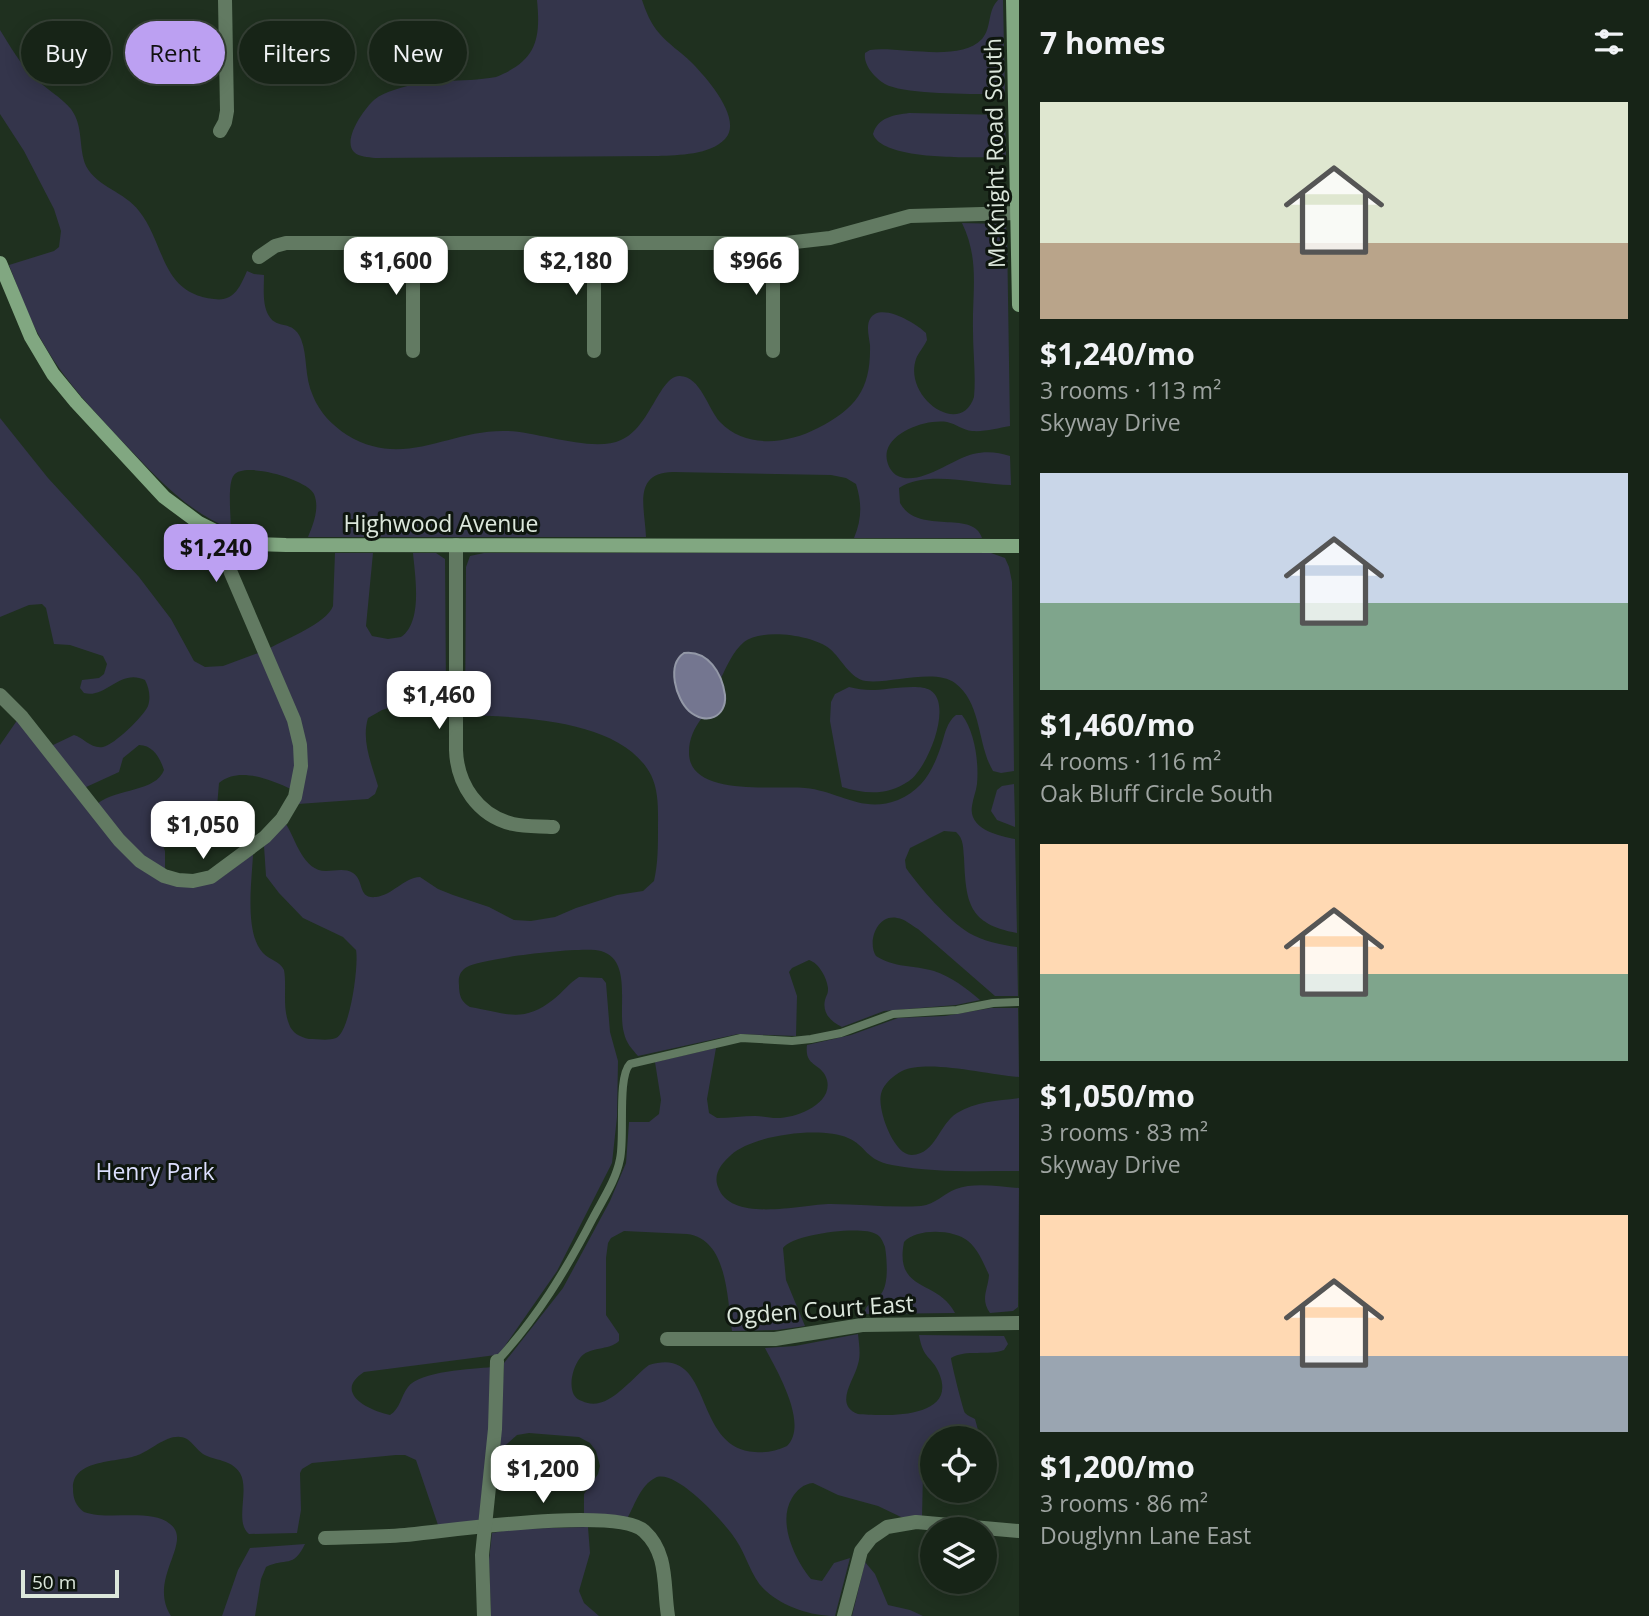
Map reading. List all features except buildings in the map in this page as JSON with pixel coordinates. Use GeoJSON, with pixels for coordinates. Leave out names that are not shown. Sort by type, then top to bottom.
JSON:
{"type":"FeatureCollection","features":[{"type":"Feature","properties":{"kind":"street"},"geometry":{"type":"LineString","coordinates":[[220,131],[227,111],[225,0]]}},
{"type":"Feature","properties":{"kind":"street","name":"McKnight Road South"},"geometry":{"type":"LineString","coordinates":[[1013,0],[1017,55],[1019,304]]}},
{"type":"Feature","properties":{"kind":"street"},"geometry":{"type":"LineString","coordinates":[[259,257],[275,246],[286,243],[773,243],[830,238],[910,216],[1018,214]]}},
{"type":"Feature","properties":{"kind":"street"},"geometry":{"type":"LineString","coordinates":[[413,243],[413,351]]}},
{"type":"Feature","properties":{"kind":"street"},"geometry":{"type":"LineString","coordinates":[[594,243],[594,351]]}},
{"type":"Feature","properties":{"kind":"street"},"geometry":{"type":"LineString","coordinates":[[773,243],[773,351]]}},
{"type":"Feature","properties":{"kind":"street","name":"Highwood Avenue"},"geometry":{"type":"LineString","coordinates":[[0,263],[36,346],[53,374],[170,502],[199,523],[225,537],[262,544],[1019,546]]}},
{"type":"Feature","properties":{"kind":"street"},"geometry":{"type":"LineString","coordinates":[[0,695],[22,717],[113,833],[140,862],[164,876],[178,880],[206,879],[223,869],[265,837],[285,815],[296,791],[301,760],[294,720],[231,573],[224,550],[225,537]]}},
{"type":"Feature","properties":{"kind":"street"},"geometry":{"type":"LineString","coordinates":[[456,545],[456,750],[460,776],[472,798],[493,816],[516,825],[553,827]]}},
{"type":"Feature","properties":{"kind":"street","name":"Ogden Court East"},"geometry":{"type":"LineString","coordinates":[[667,1339],[775,1339],[862,1325],[1019,1323]]}},
{"type":"Feature","properties":{"kind":"street"},"geometry":{"type":"LineString","coordinates":[[484,1616],[481,1564],[495,1429],[497,1361]]}},
{"type":"Feature","properties":{"kind":"street"},"geometry":{"type":"LineString","coordinates":[[325,1538],[408,1535],[485,1526],[606,1520],[635,1524],[650,1537],[662,1561],[668,1616]]}},
{"type":"Feature","properties":{"kind":"street"},"geometry":{"type":"LineString","coordinates":[[844,1616],[861,1551],[871,1538],[887,1527],[916,1522],[1019,1531]]}},
{"type":"Feature","properties":{"kind":"lane"},"geometry":{"type":"LineString","coordinates":[[497,1361],[558,1282],[614,1178],[621,1150],[624,1075],[630,1064],[741,1038],[811,1040],[841,1033],[893,1014],[1019,1002]]}},
{"type":"Feature","properties":{"kind":"green space"},"geometry":{"type":"Polygon","coordinates":[[[537,0],[642,0],[656,29],[687,58],[720,98],[730,120],[730,131],[725,139],[703,151],[658,156],[375,158],[354,152],[351,147],[352,133],[360,117],[374,100],[406,86],[467,84],[467,80],[496,77],[509,71],[528,56],[533,47],[538,14],[537,0]]]}},
{"type":"Feature","properties":{"kind":"green space"},"geometry":{"type":"Polygon","coordinates":[[[998,0],[1003,0],[1005,94],[943,93],[895,88],[881,81],[868,66],[865,53],[870,50],[945,52],[972,46],[985,35],[992,9],[998,0]]]}},
{"type":"Feature","properties":{"kind":"green space"},"geometry":{"type":"Polygon","coordinates":[[[0,30],[21,61],[21,84],[42,84],[71,109],[78,123],[86,166],[97,179],[139,211],[148,224],[166,265],[183,288],[196,295],[221,299],[235,292],[247,271],[264,275],[267,312],[276,323],[298,333],[303,346],[310,389],[323,413],[347,435],[368,445],[388,449],[408,449],[486,432],[507,431],[582,443],[610,443],[631,434],[666,385],[679,376],[693,381],[720,422],[730,431],[754,440],[793,438],[818,428],[843,413],[859,395],[870,360],[869,322],[875,314],[882,312],[907,320],[926,333],[927,340],[916,359],[914,374],[918,387],[925,399],[935,408],[958,414],[967,409],[975,389],[973,263],[962,223],[1001,224],[1006,227],[1007,233],[1010,426],[972,431],[947,422],[921,424],[896,437],[887,451],[887,458],[896,475],[914,478],[973,454],[1001,454],[1010,456],[1011,485],[938,479],[911,482],[899,488],[900,503],[908,513],[932,521],[968,525],[977,530],[982,538],[854,538],[860,518],[859,498],[856,484],[846,478],[831,475],[673,472],[651,478],[646,485],[643,504],[646,537],[308,537],[316,511],[314,494],[301,483],[289,478],[250,470],[240,471],[232,479],[231,529],[199,512],[158,478],[80,395],[46,348],[30,318],[9,265],[54,251],[59,247],[61,231],[54,209],[24,151],[0,114],[0,30]]]}},
{"type":"Feature","properties":{"kind":"green space"},"geometry":{"type":"Polygon","coordinates":[[[909,113],[1005,115],[1006,157],[912,154],[880,143],[873,134],[875,128],[892,116],[909,113]]]}},
{"type":"Feature","properties":{"kind":"green space"},"geometry":{"type":"Polygon","coordinates":[[[0,418],[48,478],[139,577],[171,619],[194,661],[205,667],[223,666],[261,652],[289,721],[296,756],[291,789],[255,776],[236,776],[219,783],[217,807],[211,811],[198,813],[162,808],[154,821],[165,851],[165,871],[139,854],[97,804],[115,795],[145,786],[160,777],[164,770],[155,753],[148,747],[139,745],[123,758],[119,772],[84,788],[51,746],[74,735],[99,747],[114,741],[135,723],[148,706],[149,693],[145,680],[128,678],[99,692],[84,693],[80,688],[82,680],[99,678],[104,674],[107,664],[103,656],[70,645],[54,644],[46,608],[42,604],[29,605],[0,617],[0,418]]]}},
{"type":"Feature","properties":{"kind":"green space"},"geometry":{"type":"Polygon","coordinates":[[[335,553],[373,553],[366,626],[372,636],[388,639],[401,637],[412,621],[416,598],[413,553],[436,553],[445,559],[446,691],[382,710],[368,718],[367,744],[378,786],[375,794],[368,799],[298,804],[304,785],[270,648],[315,624],[329,612],[333,606],[335,553]]]}},
{"type":"Feature","properties":{"kind":"green space","name":"Henry Park"},"geometry":{"type":"Polygon","coordinates":[[[484,553],[991,553],[1005,558],[1012,582],[1014,771],[993,771],[970,701],[964,691],[946,679],[924,677],[866,681],[855,676],[822,644],[800,637],[775,634],[744,642],[733,654],[721,678],[715,667],[674,667],[682,697],[691,710],[702,718],[690,743],[689,752],[693,767],[703,777],[736,786],[805,788],[873,804],[898,800],[915,790],[927,777],[948,724],[956,715],[962,715],[970,730],[977,757],[977,784],[972,814],[986,830],[1015,839],[1017,933],[988,924],[973,909],[966,887],[963,844],[956,832],[944,831],[910,848],[905,860],[906,868],[935,903],[961,927],[974,936],[1017,947],[1018,996],[995,996],[918,929],[903,920],[890,918],[879,925],[873,937],[876,956],[890,963],[941,973],[980,1000],[956,1005],[884,1011],[842,1027],[826,1013],[826,980],[819,968],[809,960],[789,972],[797,996],[796,1036],[738,1034],[638,1056],[625,1037],[622,1023],[622,986],[617,964],[611,956],[591,950],[555,951],[492,960],[467,967],[461,972],[459,979],[460,995],[464,1003],[470,1007],[514,1015],[533,1012],[543,1007],[579,977],[602,978],[606,983],[610,1032],[618,1061],[617,1117],[612,1163],[557,1271],[500,1353],[364,1372],[352,1387],[358,1400],[373,1410],[390,1415],[408,1387],[423,1377],[492,1367],[492,1405],[479,1519],[476,1522],[438,1525],[416,1460],[405,1455],[396,1455],[312,1463],[300,1473],[301,1510],[297,1533],[249,1534],[243,1522],[244,1488],[240,1473],[228,1463],[203,1454],[187,1439],[175,1437],[138,1455],[88,1467],[75,1479],[73,1489],[76,1502],[84,1512],[152,1517],[170,1524],[176,1532],[177,1541],[164,1589],[165,1602],[171,1616],[0,1616],[0,745],[18,719],[141,869],[218,880],[253,854],[250,906],[253,933],[263,953],[284,970],[286,1011],[290,1027],[297,1034],[309,1039],[336,1038],[341,1033],[349,1011],[355,983],[356,950],[343,937],[303,918],[266,876],[264,846],[286,824],[301,854],[311,866],[318,870],[350,871],[357,876],[364,892],[370,897],[382,896],[408,880],[420,877],[438,889],[489,907],[514,920],[531,921],[555,917],[617,895],[643,891],[654,881],[658,848],[657,794],[651,775],[637,756],[617,742],[568,725],[513,717],[465,715],[466,567],[470,556],[484,553]]]}},
{"type":"Feature","properties":{"kind":"green space"},"geometry":{"type":"Polygon","coordinates":[[[849,687],[871,690],[918,687],[930,690],[937,697],[939,722],[930,751],[916,774],[901,786],[876,792],[842,787],[830,721],[831,702],[835,694],[849,687]]]}},
{"type":"Feature","properties":{"kind":"green space"},"geometry":{"type":"Polygon","coordinates":[[[1014,784],[1015,827],[997,820],[991,811],[997,790],[1002,786],[1014,784]]]}},
{"type":"Feature","properties":{"kind":"green space"},"geometry":{"type":"Polygon","coordinates":[[[991,1008],[1018,1008],[1019,1077],[942,1067],[902,1071],[886,1083],[881,1094],[880,1101],[888,1131],[905,1153],[920,1153],[927,1150],[951,1118],[964,1109],[987,1102],[1019,1098],[1019,1171],[908,1168],[876,1160],[848,1138],[836,1134],[804,1133],[770,1138],[741,1148],[721,1166],[717,1174],[718,1187],[725,1198],[752,1209],[831,1204],[921,1206],[963,1187],[1019,1188],[1018,1307],[1013,1311],[990,1313],[985,1299],[989,1275],[972,1244],[954,1234],[926,1232],[904,1242],[905,1270],[919,1284],[948,1302],[955,1313],[864,1314],[868,1305],[884,1290],[887,1265],[885,1247],[881,1238],[868,1231],[828,1232],[799,1239],[783,1248],[786,1280],[805,1326],[732,1331],[723,1272],[711,1247],[700,1238],[687,1234],[624,1231],[611,1238],[606,1258],[606,1315],[619,1334],[619,1341],[584,1354],[573,1373],[574,1395],[591,1404],[600,1403],[618,1393],[649,1365],[670,1363],[684,1369],[695,1382],[721,1434],[735,1446],[755,1452],[767,1452],[787,1446],[795,1425],[789,1397],[765,1348],[795,1346],[858,1334],[859,1361],[846,1398],[847,1405],[858,1414],[884,1415],[915,1412],[938,1400],[942,1388],[939,1373],[925,1354],[919,1335],[1004,1336],[1008,1344],[1004,1350],[963,1354],[951,1358],[964,1410],[975,1419],[977,1426],[920,1426],[922,1517],[901,1517],[878,1506],[838,1495],[813,1483],[801,1488],[792,1498],[786,1518],[787,1529],[799,1562],[811,1579],[822,1581],[834,1563],[850,1558],[835,1616],[798,1610],[766,1591],[730,1532],[711,1510],[675,1481],[664,1477],[650,1481],[628,1517],[584,1515],[584,1494],[598,1474],[600,1466],[596,1451],[590,1443],[579,1437],[529,1433],[517,1435],[499,1451],[504,1363],[563,1288],[610,1201],[626,1163],[629,1122],[649,1122],[659,1114],[661,1100],[655,1062],[716,1048],[707,1099],[709,1113],[717,1118],[785,1117],[803,1112],[819,1103],[827,1089],[825,1074],[808,1058],[807,1045],[851,1035],[898,1018],[945,1016],[991,1008]]]}},
{"type":"Feature","properties":{"kind":"green space"},"geometry":{"type":"Polygon","coordinates":[[[588,1527],[590,1553],[579,1591],[584,1603],[599,1616],[491,1616],[489,1560],[492,1533],[515,1529],[588,1527]]]}},
{"type":"Feature","properties":{"kind":"green space"},"geometry":{"type":"Polygon","coordinates":[[[305,1544],[293,1560],[266,1567],[261,1579],[255,1616],[222,1616],[238,1570],[250,1548],[305,1544]]]}},
{"type":"Feature","properties":{"kind":"green space"},"geometry":{"type":"Polygon","coordinates":[[[865,1562],[875,1574],[888,1605],[923,1616],[852,1616],[865,1562]]]}},
{"type":"Feature","properties":{"kind":"shaded area"},"geometry":{"type":"Polygon","coordinates":[[[684,653],[693,653],[707,659],[721,679],[725,703],[723,709],[714,717],[696,716],[680,699],[674,673],[675,665],[684,653]]]}}]}
